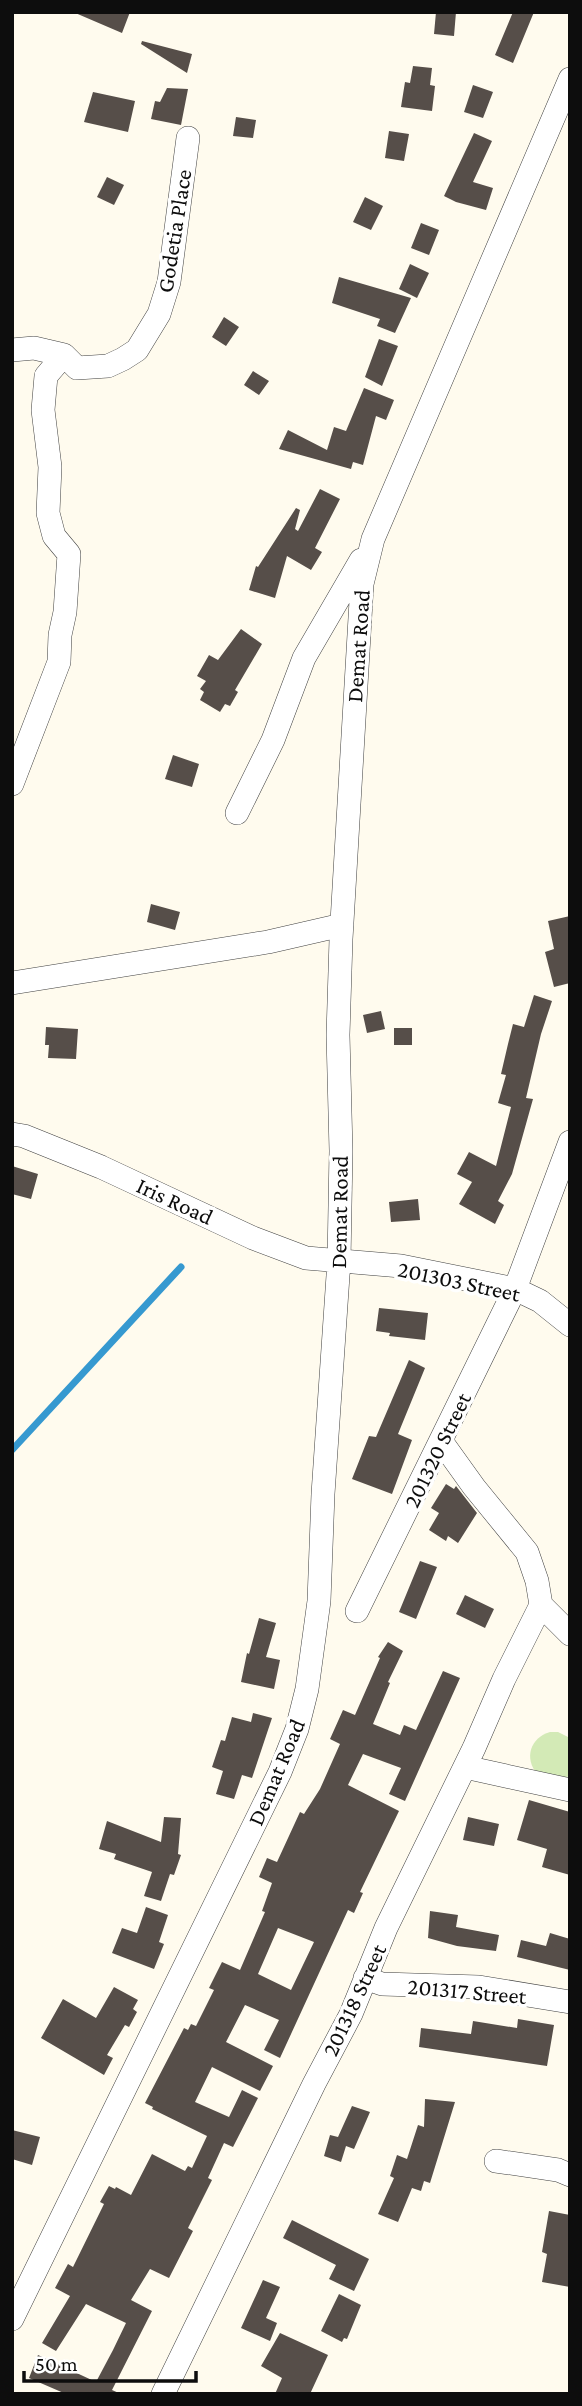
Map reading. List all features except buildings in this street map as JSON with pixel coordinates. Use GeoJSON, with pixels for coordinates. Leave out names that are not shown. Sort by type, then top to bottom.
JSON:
{"type":"FeatureCollection","features":[{"type":"Feature","properties":{"kind":"street","name":"Demat Road"},"geometry":{"type":"LineString","coordinates":[[12,2319],[216,1905],[280,1772],[297,1729],[313,1657],[319,1601],[323,1494],[339,1261],[341,1151],[338,1035],[342,925],[360,604],[366,563],[373,539],[570,79]]}},
{"type":"Feature","properties":{"kind":"street","name":"Godetia Place"},"geometry":{"type":"LineString","coordinates":[[12,350],[34,348],[64,355],[77,368],[108,366],[137,350],[159,314],[169,282],[188,138]]}},
{"type":"Feature","properties":{"kind":"street"},"geometry":{"type":"LineString","coordinates":[[12,784],[57,671],[65,612],[69,554],[54,536],[48,513],[50,467],[43,410],[46,376],[64,355]]}},
{"type":"Feature","properties":{"kind":"street"},"geometry":{"type":"LineString","coordinates":[[237,813],[273,740],[304,658],[373,539]]}},
{"type":"Feature","properties":{"kind":"street"},"geometry":{"type":"LineString","coordinates":[[12,983],[268,942],[342,925]]}},
{"type":"Feature","properties":{"kind":"street","name":"Iris Road"},"geometry":{"type":"LineString","coordinates":[[12,1134],[24,1136],[101,1167],[278,1248],[306,1258],[339,1261]]}},
{"type":"Feature","properties":{"kind":"street","name":"201320 Street"},"geometry":{"type":"LineString","coordinates":[[357,1611],[515,1289],[570,1142]]}},
{"type":"Feature","properties":{"kind":"street","name":"201303 Street"},"geometry":{"type":"LineString","coordinates":[[339,1261],[401,1266],[515,1289],[540,1301],[570,1325]]}},
{"type":"Feature","properties":{"kind":"street"},"geometry":{"type":"LineString","coordinates":[[442,1441],[527,1552],[537,1581],[541,1605],[570,1634]]}},
{"type":"Feature","properties":{"kind":"street","name":"201318 Street"},"geometry":{"type":"LineString","coordinates":[[163,2394],[351,2014],[365,1978],[465,1767],[503,1679],[541,1605]]}},
{"type":"Feature","properties":{"kind":"street"},"geometry":{"type":"LineString","coordinates":[[465,1767],[570,1790]]}},
{"type":"Feature","properties":{"kind":"street","name":"201317 Street"},"geometry":{"type":"LineString","coordinates":[[365,1978],[382,1984],[480,1987],[570,2003]]}},
{"type":"Feature","properties":{"kind":"street"},"geometry":{"type":"LineString","coordinates":[[496,2161],[558,2170],[570,2175]]}},
{"type":"Feature","properties":{"kind":"green space"},"geometry":{"type":"Polygon","coordinates":[[[550,1732],[558,1732],[570,1738],[570,1775],[564,1779],[537,1774],[531,1762],[531,1749],[534,1744],[550,1732]]]}},
{"type":"Feature","properties":{"kind":"waterway"},"geometry":{"type":"LineString","coordinates":[[12,1450],[181,1267]]}}]}
